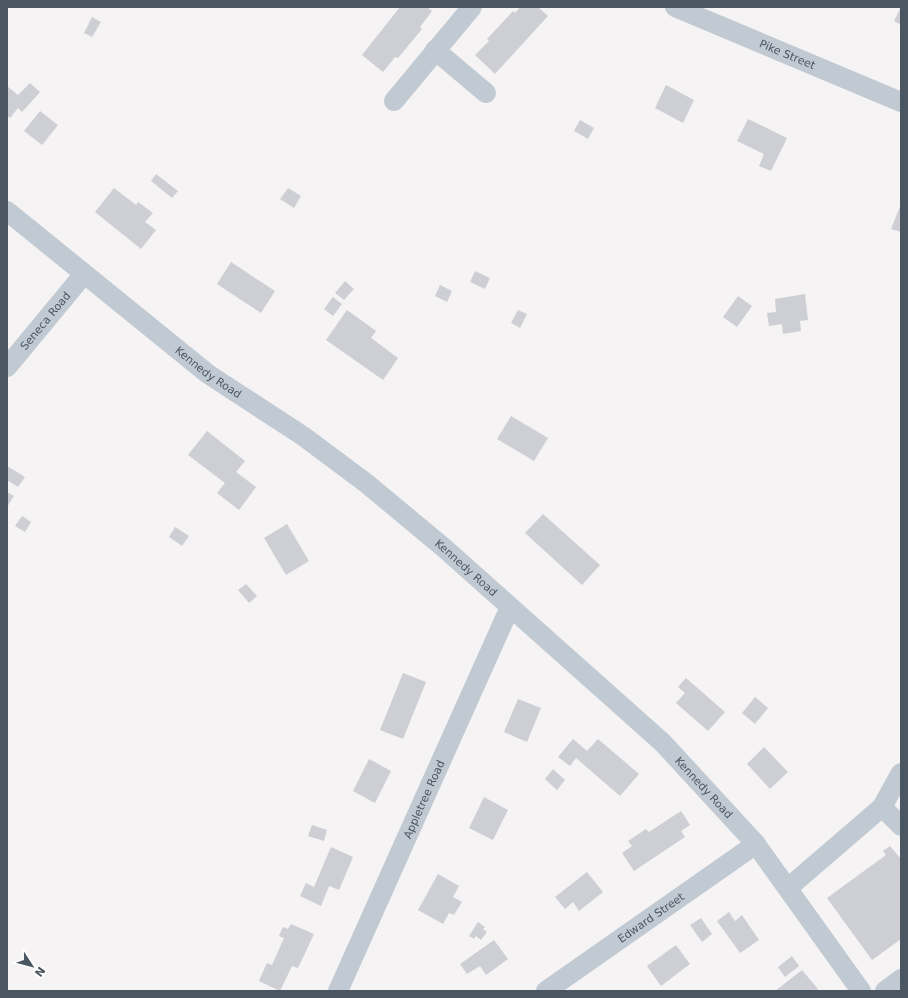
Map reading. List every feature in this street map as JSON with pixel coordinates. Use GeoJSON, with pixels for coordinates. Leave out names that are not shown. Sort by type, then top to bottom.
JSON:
{"type":"FeatureCollection","features":[{"type":"Feature","properties":{"kind":"street"},"geometry":{"type":"LineString","coordinates":[[394,101],[472,7]]}},
{"type":"Feature","properties":{"kind":"street","name":"Pike Street"},"geometry":{"type":"LineString","coordinates":[[675,7],[714,14],[901,102]]}},
{"type":"Feature","properties":{"kind":"street"},"geometry":{"type":"LineString","coordinates":[[435,50],[486,92]]}},
{"type":"Feature","properties":{"kind":"street","name":"Kennedy Road"},"geometry":{"type":"LineString","coordinates":[[7,211],[208,374],[303,436],[366,483],[443,547],[663,744],[756,844],[861,991]]}},
{"type":"Feature","properties":{"kind":"street","name":"Seneca Road"},"geometry":{"type":"LineString","coordinates":[[7,367],[84,274]]}},
{"type":"Feature","properties":{"kind":"street","name":"Appletree Road"},"geometry":{"type":"LineString","coordinates":[[338,991],[510,607]]}},
{"type":"Feature","properties":{"kind":"street"},"geometry":{"type":"LineString","coordinates":[[788,888],[882,807],[901,773]]}},
{"type":"Feature","properties":{"kind":"street"},"geometry":{"type":"LineString","coordinates":[[882,807],[901,826]]}},
{"type":"Feature","properties":{"kind":"street","name":"Edward Street"},"geometry":{"type":"LineString","coordinates":[[546,991],[756,844]]}},
{"type":"Feature","properties":{"kind":"street"},"geometry":{"type":"LineString","coordinates":[[885,991],[901,979]]}},
{"type":"Feature","properties":{"kind":"building"},"geometry":{"type":"Polygon","coordinates":[[[400,7],[427,7],[432,11],[420,27],[422,29],[398,58],[395,57],[383,72],[362,55],[400,7]]]}},
{"type":"Feature","properties":{"kind":"building"},"geometry":{"type":"Polygon","coordinates":[[[520,7],[538,7],[548,16],[495,74],[475,55],[489,41],[487,39],[513,11],[515,13],[520,7]]]}},
{"type":"Feature","properties":{"kind":"building"},"geometry":{"type":"Polygon","coordinates":[[[901,7],[901,25],[894,21],[901,7]]]}},
{"type":"Feature","properties":{"kind":"building"},"geometry":{"type":"Polygon","coordinates":[[[92,17],[101,22],[92,37],[84,33],[92,17]]]}},
{"type":"Feature","properties":{"kind":"building"},"geometry":{"type":"Polygon","coordinates":[[[30,83],[40,92],[22,112],[18,108],[10,118],[7,116],[7,86],[18,95],[30,83]]]}},
{"type":"Feature","properties":{"kind":"building"},"geometry":{"type":"Polygon","coordinates":[[[666,85],[694,100],[683,123],[655,108],[666,85]]]}},
{"type":"Feature","properties":{"kind":"building"},"geometry":{"type":"Polygon","coordinates":[[[40,111],[58,125],[42,145],[24,131],[40,111]]]}},
{"type":"Feature","properties":{"kind":"building"},"geometry":{"type":"Polygon","coordinates":[[[748,119],[787,138],[771,171],[759,166],[764,154],[737,141],[748,119]]]}},
{"type":"Feature","properties":{"kind":"building"},"geometry":{"type":"Polygon","coordinates":[[[580,120],[594,128],[588,139],[574,131],[580,120]]]}},
{"type":"Feature","properties":{"kind":"building"},"geometry":{"type":"Polygon","coordinates":[[[156,174],[178,191],[172,198],[151,181],[156,174]]]}},
{"type":"Feature","properties":{"kind":"building"},"geometry":{"type":"Polygon","coordinates":[[[114,188],[136,205],[138,202],[153,213],[145,222],[156,230],[141,249],[95,212],[114,188]]]}},
{"type":"Feature","properties":{"kind":"building"},"geometry":{"type":"Polygon","coordinates":[[[288,188],[301,196],[294,208],[280,199],[288,188]]]}},
{"type":"Feature","properties":{"kind":"building"},"geometry":{"type":"Polygon","coordinates":[[[901,204],[901,232],[891,229],[901,204]]]}},
{"type":"Feature","properties":{"kind":"building"},"geometry":{"type":"Polygon","coordinates":[[[231,262],[275,291],[261,313],[217,284],[231,262]]]}},
{"type":"Feature","properties":{"kind":"building"},"geometry":{"type":"Polygon","coordinates":[[[475,271],[490,278],[485,289],[470,282],[475,271]]]}},
{"type":"Feature","properties":{"kind":"building"},"geometry":{"type":"Polygon","coordinates":[[[345,281],[354,289],[344,300],[335,293],[345,281]]]}},
{"type":"Feature","properties":{"kind":"building"},"geometry":{"type":"Polygon","coordinates":[[[440,285],[452,291],[447,302],[435,296],[440,285]]]}},
{"type":"Feature","properties":{"kind":"building"},"geometry":{"type":"Polygon","coordinates":[[[805,294],[808,320],[800,321],[801,331],[783,334],[782,324],[769,326],[767,313],[776,312],[775,299],[805,294]]]}},
{"type":"Feature","properties":{"kind":"building"},"geometry":{"type":"Polygon","coordinates":[[[738,296],[752,306],[737,327],[723,317],[738,296]]]}},
{"type":"Feature","properties":{"kind":"building"},"geometry":{"type":"Polygon","coordinates":[[[333,297],[342,304],[333,316],[324,309],[333,297]]]}},
{"type":"Feature","properties":{"kind":"building"},"geometry":{"type":"Polygon","coordinates":[[[347,310],[376,331],[371,338],[398,358],[383,380],[326,340],[347,310]]]}},
{"type":"Feature","properties":{"kind":"building"},"geometry":{"type":"Polygon","coordinates":[[[518,310],[527,314],[520,328],[511,323],[518,310]]]}},
{"type":"Feature","properties":{"kind":"building"},"geometry":{"type":"Polygon","coordinates":[[[511,416],[548,438],[534,461],[497,439],[511,416]]]}},
{"type":"Feature","properties":{"kind":"building"},"geometry":{"type":"Polygon","coordinates":[[[207,431],[245,461],[236,472],[256,487],[239,510],[217,493],[225,483],[188,455],[207,431]]]}},
{"type":"Feature","properties":{"kind":"building"},"geometry":{"type":"Polygon","coordinates":[[[7,466],[25,477],[18,487],[7,480],[7,466]]]}},
{"type":"Feature","properties":{"kind":"building"},"geometry":{"type":"Polygon","coordinates":[[[7,492],[14,496],[7,507],[7,492]]]}},
{"type":"Feature","properties":{"kind":"building"},"geometry":{"type":"Polygon","coordinates":[[[543,514],[600,565],[582,585],[525,533],[543,514]]]}},
{"type":"Feature","properties":{"kind":"building"},"geometry":{"type":"Polygon","coordinates":[[[22,516],[31,522],[25,532],[15,526],[22,516]]]}},
{"type":"Feature","properties":{"kind":"building"},"geometry":{"type":"Polygon","coordinates":[[[287,524],[309,561],[286,575],[264,538],[287,524]]]}},
{"type":"Feature","properties":{"kind":"building"},"geometry":{"type":"Polygon","coordinates":[[[175,527],[189,536],[182,546],[169,537],[175,527]]]}},
{"type":"Feature","properties":{"kind":"building"},"geometry":{"type":"Polygon","coordinates":[[[246,584],[257,596],[249,603],[238,590],[246,584]]]}},
{"type":"Feature","properties":{"kind":"building"},"geometry":{"type":"Polygon","coordinates":[[[403,673],[426,682],[403,739],[380,730],[403,673]]]}},
{"type":"Feature","properties":{"kind":"building"},"geometry":{"type":"Polygon","coordinates":[[[686,678],[725,712],[708,731],[676,703],[685,693],[678,687],[686,678]]]}},
{"type":"Feature","properties":{"kind":"building"},"geometry":{"type":"Polygon","coordinates":[[[755,697],[768,708],[755,724],[742,713],[755,697]]]}},
{"type":"Feature","properties":{"kind":"building"},"geometry":{"type":"Polygon","coordinates":[[[518,699],[541,708],[527,742],[504,732],[518,699]]]}},
{"type":"Feature","properties":{"kind":"building"},"geometry":{"type":"Polygon","coordinates":[[[573,739],[587,751],[598,739],[639,774],[620,796],[576,758],[570,766],[558,757],[573,739]]]}},
{"type":"Feature","properties":{"kind":"building"},"geometry":{"type":"Polygon","coordinates":[[[764,747],[788,772],[770,789],[747,764],[764,747]]]}},
{"type":"Feature","properties":{"kind":"building"},"geometry":{"type":"Polygon","coordinates":[[[369,759],[391,771],[375,803],[353,791],[369,759]]]}},
{"type":"Feature","properties":{"kind":"building"},"geometry":{"type":"Polygon","coordinates":[[[553,769],[565,780],[557,790],[545,779],[553,769]]]}},
{"type":"Feature","properties":{"kind":"building"},"geometry":{"type":"Polygon","coordinates":[[[484,797],[508,810],[493,840],[469,828],[484,797]]]}},
{"type":"Feature","properties":{"kind":"building"},"geometry":{"type":"Polygon","coordinates":[[[681,811],[690,825],[681,831],[685,837],[634,871],[622,853],[632,846],[628,841],[646,829],[649,832],[681,811]]]}},
{"type":"Feature","properties":{"kind":"building"},"geometry":{"type":"Polygon","coordinates":[[[312,825],[327,830],[324,841],[308,836],[312,825]]]}},
{"type":"Feature","properties":{"kind":"building"},"geometry":{"type":"Polygon","coordinates":[[[890,846],[901,859],[901,939],[872,960],[827,898],[886,855],[883,851],[890,846]]]}},
{"type":"Feature","properties":{"kind":"building"},"geometry":{"type":"Polygon","coordinates":[[[331,847],[353,857],[339,890],[329,886],[321,906],[300,896],[306,883],[314,887],[331,847]]]}},
{"type":"Feature","properties":{"kind":"building"},"geometry":{"type":"Polygon","coordinates":[[[587,872],[603,892],[579,911],[573,902],[565,909],[555,897],[587,872]]]}},
{"type":"Feature","properties":{"kind":"building"},"geometry":{"type":"Polygon","coordinates":[[[438,874],[459,886],[453,897],[462,902],[454,915],[449,913],[443,924],[418,910],[438,874]]]}},
{"type":"Feature","properties":{"kind":"building"},"geometry":{"type":"Polygon","coordinates":[[[729,912],[735,921],[742,915],[759,940],[740,953],[717,921],[729,912]]]}},
{"type":"Feature","properties":{"kind":"building"},"geometry":{"type":"Polygon","coordinates":[[[701,918],[712,934],[702,942],[690,925],[701,918]]]}},
{"type":"Feature","properties":{"kind":"building"},"geometry":{"type":"Polygon","coordinates":[[[478,922],[485,927],[483,929],[487,932],[481,940],[476,936],[474,939],[469,936],[478,922]]]}},
{"type":"Feature","properties":{"kind":"building"},"geometry":{"type":"Polygon","coordinates":[[[291,924],[314,934],[298,968],[292,966],[280,991],[259,981],[267,963],[272,965],[284,938],[279,936],[283,927],[288,929],[291,924]]]}},
{"type":"Feature","properties":{"kind":"building"},"geometry":{"type":"Polygon","coordinates":[[[494,940],[508,959],[486,975],[480,966],[467,974],[460,964],[494,940]]]}},
{"type":"Feature","properties":{"kind":"building"},"geometry":{"type":"Polygon","coordinates":[[[676,945],[690,964],[661,986],[647,966],[676,945]]]}},
{"type":"Feature","properties":{"kind":"building"},"geometry":{"type":"Polygon","coordinates":[[[792,956],[799,966],[785,977],[778,967],[792,956]]]}},
{"type":"Feature","properties":{"kind":"building"},"geometry":{"type":"Polygon","coordinates":[[[802,970],[818,989],[816,991],[775,991],[802,970]]]}}]}
